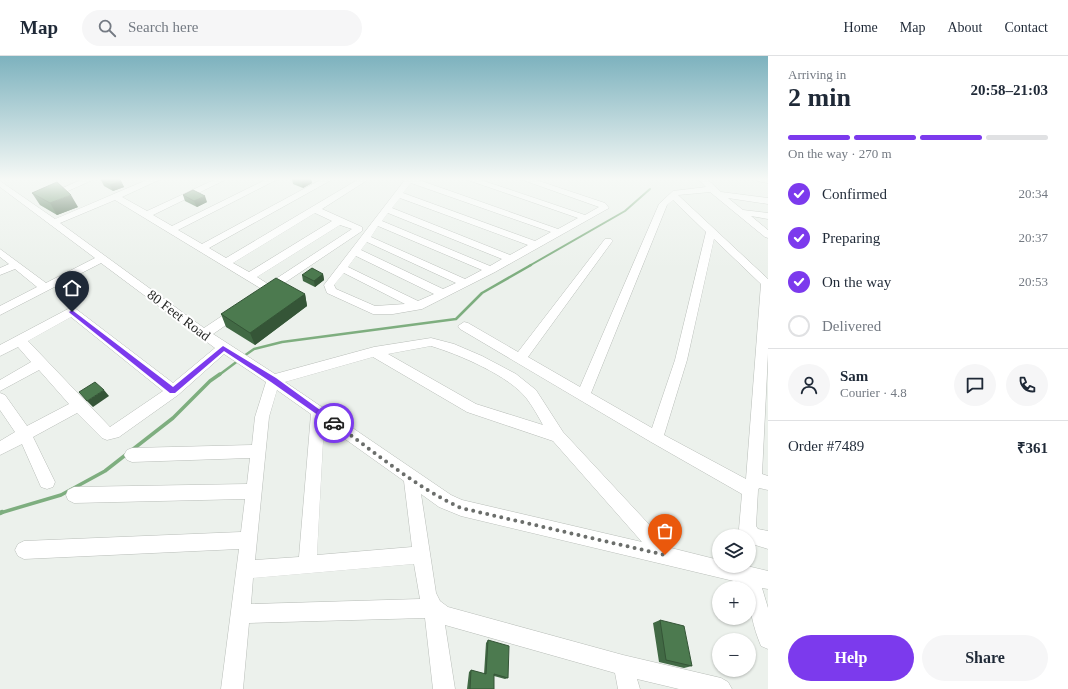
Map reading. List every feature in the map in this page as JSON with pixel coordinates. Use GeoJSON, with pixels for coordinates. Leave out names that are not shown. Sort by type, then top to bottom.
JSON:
{"type":"FeatureCollection","features":[{"type":"Feature","properties":{"kind":"street","name":"80 Feet Road"},"geometry":{"type":"LineString","coordinates":[[42,209],[55,222],[223,348],[274,380],[445,501],[461,508],[768,580]]}},
{"type":"Feature","properties":{"kind":"street"},"geometry":{"type":"LineString","coordinates":[[55,222],[88,209]]}},
{"type":"Feature","properties":{"kind":"street"},"geometry":{"type":"LineString","coordinates":[[136,209],[264,286],[267,290]]}},
{"type":"Feature","properties":{"kind":"street"},"geometry":{"type":"LineString","coordinates":[[146,215],[160,209]]}},
{"type":"Feature","properties":{"kind":"street"},"geometry":{"type":"LineString","coordinates":[[171,230],[214,209]]}},
{"type":"Feature","properties":{"kind":"street"},"geometry":{"type":"LineString","coordinates":[[202,248],[275,209]]}},
{"type":"Feature","properties":{"kind":"street"},"geometry":{"type":"LineString","coordinates":[[204,334],[267,290],[360,230],[315,209],[225,263]]}},
{"type":"Feature","properties":{"kind":"street"},"geometry":{"type":"LineString","coordinates":[[510,259],[386,209],[356,252],[329,285],[331,291],[373,310],[393,310],[418,306],[466,283],[604,209]]}},
{"type":"Feature","properties":{"kind":"street"},"geometry":{"type":"LineString","coordinates":[[437,209],[536,245]]}},
{"type":"Feature","properties":{"kind":"street"},"geometry":{"type":"LineString","coordinates":[[491,209],[559,232]]}},
{"type":"Feature","properties":{"kind":"street"},"geometry":{"type":"LineString","coordinates":[[558,209],[586,218]]}},
{"type":"Feature","properties":{"kind":"street"},"geometry":{"type":"LineString","coordinates":[[583,395],[661,209]]}},
{"type":"Feature","properties":{"kind":"street"},"geometry":{"type":"LineString","coordinates":[[687,209],[767,284],[752,485],[747,529],[752,536],[768,540]]}},
{"type":"Feature","properties":{"kind":"street"},"geometry":{"type":"LineString","coordinates":[[736,209],[767,234]]}},
{"type":"Feature","properties":{"kind":"street"},"geometry":{"type":"LineString","coordinates":[[740,212],[768,216]]}},
{"type":"Feature","properties":{"kind":"street"},"geometry":{"type":"LineString","coordinates":[[249,277],[339,221]]}},
{"type":"Feature","properties":{"kind":"street"},"geometry":{"type":"LineString","coordinates":[[376,222],[490,270]]}},
{"type":"Feature","properties":{"kind":"street"},"geometry":{"type":"LineString","coordinates":[[656,438],[681,360],[711,231]]}},
{"type":"Feature","properties":{"kind":"street"},"geometry":{"type":"LineString","coordinates":[[366,238],[466,283]]}},
{"type":"Feature","properties":{"kind":"street"},"geometry":{"type":"LineString","coordinates":[[520,359],[608,241]]}},
{"type":"Feature","properties":{"kind":"street"},"geometry":{"type":"LineString","coordinates":[[0,252],[45,288]]}},
{"type":"Feature","properties":{"kind":"street"},"geometry":{"type":"LineString","coordinates":[[356,252],[444,294]]}},
{"type":"Feature","properties":{"kind":"street"},"geometry":{"type":"LineString","coordinates":[[0,311],[103,258]]}},
{"type":"Feature","properties":{"kind":"street"},"geometry":{"type":"LineString","coordinates":[[0,272],[15,265]]}},
{"type":"Feature","properties":{"kind":"street"},"geometry":{"type":"LineString","coordinates":[[342,268],[418,306]]}},
{"type":"Feature","properties":{"kind":"street"},"geometry":{"type":"LineString","coordinates":[[0,351],[72,312],[173,391]]}},
{"type":"Feature","properties":{"kind":"street"},"geometry":{"type":"LineString","coordinates":[[464,326],[656,438],[752,485],[768,483]]}},
{"type":"Feature","properties":{"kind":"street"},"geometry":{"type":"LineString","coordinates":[[20,341],[107,434],[114,433],[173,391],[223,348]]}},
{"type":"Feature","properties":{"kind":"street"},"geometry":{"type":"LineString","coordinates":[[232,689],[262,417],[274,380],[374,352],[431,342],[450,347],[478,359],[511,378],[531,394],[558,436],[665,555]]}},
{"type":"Feature","properties":{"kind":"street"},"geometry":{"type":"LineString","coordinates":[[374,352],[472,408],[558,436]]}},
{"type":"Feature","properties":{"kind":"street"},"geometry":{"type":"LineString","coordinates":[[0,386],[41,362]]}},
{"type":"Feature","properties":{"kind":"street"},"geometry":{"type":"LineString","coordinates":[[0,399],[25,435],[47,482]]}},
{"type":"Feature","properties":{"kind":"street"},"geometry":{"type":"LineString","coordinates":[[0,448],[79,405]]}},
{"type":"Feature","properties":{"kind":"street"},"geometry":{"type":"LineString","coordinates":[[307,565],[318,411]]}},
{"type":"Feature","properties":{"kind":"street"},"geometry":{"type":"LineString","coordinates":[[132,455],[259,451]]}},
{"type":"Feature","properties":{"kind":"street"},"geometry":{"type":"LineString","coordinates":[[411,478],[420,556],[427,594],[433,608],[444,689]]}},
{"type":"Feature","properties":{"kind":"street"},"geometry":{"type":"LineString","coordinates":[[74,495],[254,491]]}},
{"type":"Feature","properties":{"kind":"street"},"geometry":{"type":"LineString","coordinates":[[24,550],[249,540]]}},
{"type":"Feature","properties":{"kind":"street"},"geometry":{"type":"LineString","coordinates":[[245,570],[420,556]]}},
{"type":"Feature","properties":{"kind":"street"},"geometry":{"type":"LineString","coordinates":[[750,576],[768,639]]}},
{"type":"Feature","properties":{"kind":"street"},"geometry":{"type":"LineString","coordinates":[[240,614],[433,608],[444,615],[624,665],[721,689]]}},
{"type":"Feature","properties":{"kind":"street"},"geometry":{"type":"LineString","coordinates":[[624,665],[629,689]]}},
{"type":"Feature","properties":{"kind":"building"},"geometry":{"type":"Polygon","coordinates":[[[312,268],[323,274],[314,281],[302,275],[312,268]]]}},
{"type":"Feature","properties":{"kind":"building"},"geometry":{"type":"Polygon","coordinates":[[[276,278],[305,294],[250,333],[221,314],[276,278]]]}},
{"type":"Feature","properties":{"kind":"building"},"geometry":{"type":"Polygon","coordinates":[[[95,382],[104,390],[87,401],[79,392],[95,382]]]}},
{"type":"Feature","properties":{"kind":"building"},"geometry":{"type":"Polygon","coordinates":[[[660,620],[684,626],[692,666],[666,660],[660,620]]]}},
{"type":"Feature","properties":{"kind":"building"},"geometry":{"type":"Polygon","coordinates":[[[488,640],[509,646],[508,678],[494,674],[494,689],[470,689],[471,670],[486,674],[488,640]]]}},
{"type":"Feature","properties":{"kind":"waterway"},"geometry":{"type":"LineString","coordinates":[[529,266],[628,209]]}},
{"type":"Feature","properties":{"kind":"waterway"},"geometry":{"type":"LineString","coordinates":[[244,356],[254,349],[282,342],[456,319],[482,293],[531,265]]}},
{"type":"Feature","properties":{"kind":"waterway"},"geometry":{"type":"LineString","coordinates":[[219,375],[239,360]]}},
{"type":"Feature","properties":{"kind":"waterway"},"geometry":{"type":"LineString","coordinates":[[132,450],[173,418],[210,381],[220,374]]}},
{"type":"Feature","properties":{"kind":"waterway"},"geometry":{"type":"LineString","coordinates":[[2,512],[0,513],[61,495],[105,471],[128,453]]}},
{"type":"Feature","properties":{"kind":"way so far"},"geometry":{"type":"LineString","coordinates":[[334,423],[445,501],[461,508],[665,555]]}},
{"type":"Feature","properties":{"kind":"route"},"geometry":{"type":"LineString","coordinates":[[72,312],[173,391],[223,348],[274,380],[334,423]]}}]}
